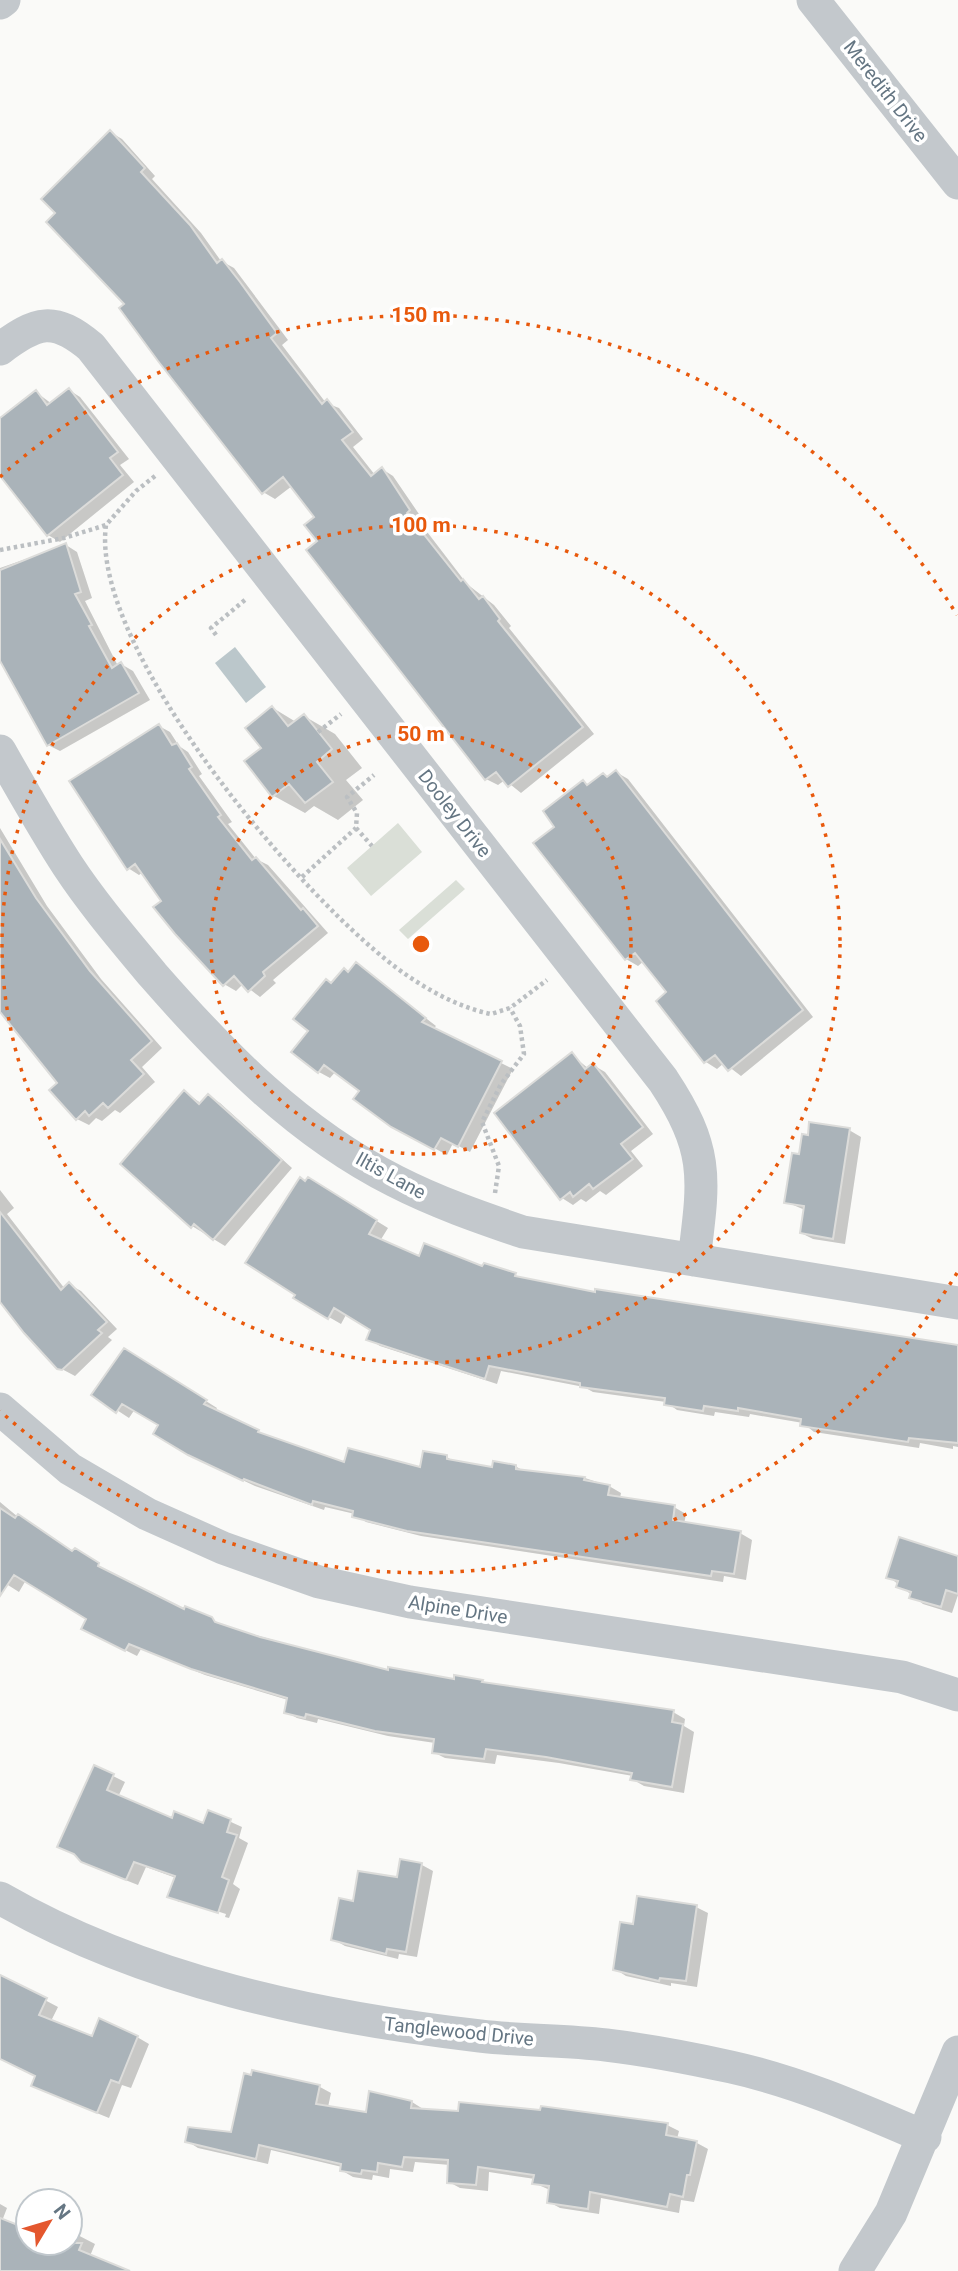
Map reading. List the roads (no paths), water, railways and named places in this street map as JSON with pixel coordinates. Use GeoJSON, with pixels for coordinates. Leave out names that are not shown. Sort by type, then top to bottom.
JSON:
{"type":"FeatureCollection","features":[{"type":"Feature","properties":{"kind":"street","name":"Meredith Drive"},"geometry":{"type":"LineString","coordinates":[[813,0],[958,183]]}},
{"type":"Feature","properties":{"kind":"street","name":"Dooley Drive"},"geometry":{"type":"LineString","coordinates":[[0,349],[23,331],[41,325],[57,326],[74,333],[91,347],[663,1080],[685,1112],[698,1144],[702,1173],[694,1260]]}},
{"type":"Feature","properties":{"kind":"street","name":"Iltis Lane"},"geometry":{"type":"LineString","coordinates":[[0,751],[69,867],[133,951],[202,1031],[254,1084],[324,1137],[393,1180],[460,1211],[523,1232],[958,1303]]}},
{"type":"Feature","properties":{"kind":"street","name":"Alpine Drive"},"geometry":{"type":"LineString","coordinates":[[0,1409],[70,1469],[148,1514],[223,1548],[319,1582],[410,1602],[902,1677],[958,1695]]}},
{"type":"Feature","properties":{"kind":"street","name":"Tanglewood Drive"},"geometry":{"type":"LineString","coordinates":[[0,1898],[127,1956],[220,1989],[356,2019],[481,2036],[606,2045],[733,2067],[842,2100],[925,2137]]}},
{"type":"Feature","properties":{"kind":"street"},"geometry":{"type":"LineString","coordinates":[[855,2271],[891,2213],[925,2137],[958,2052]]}}]}
